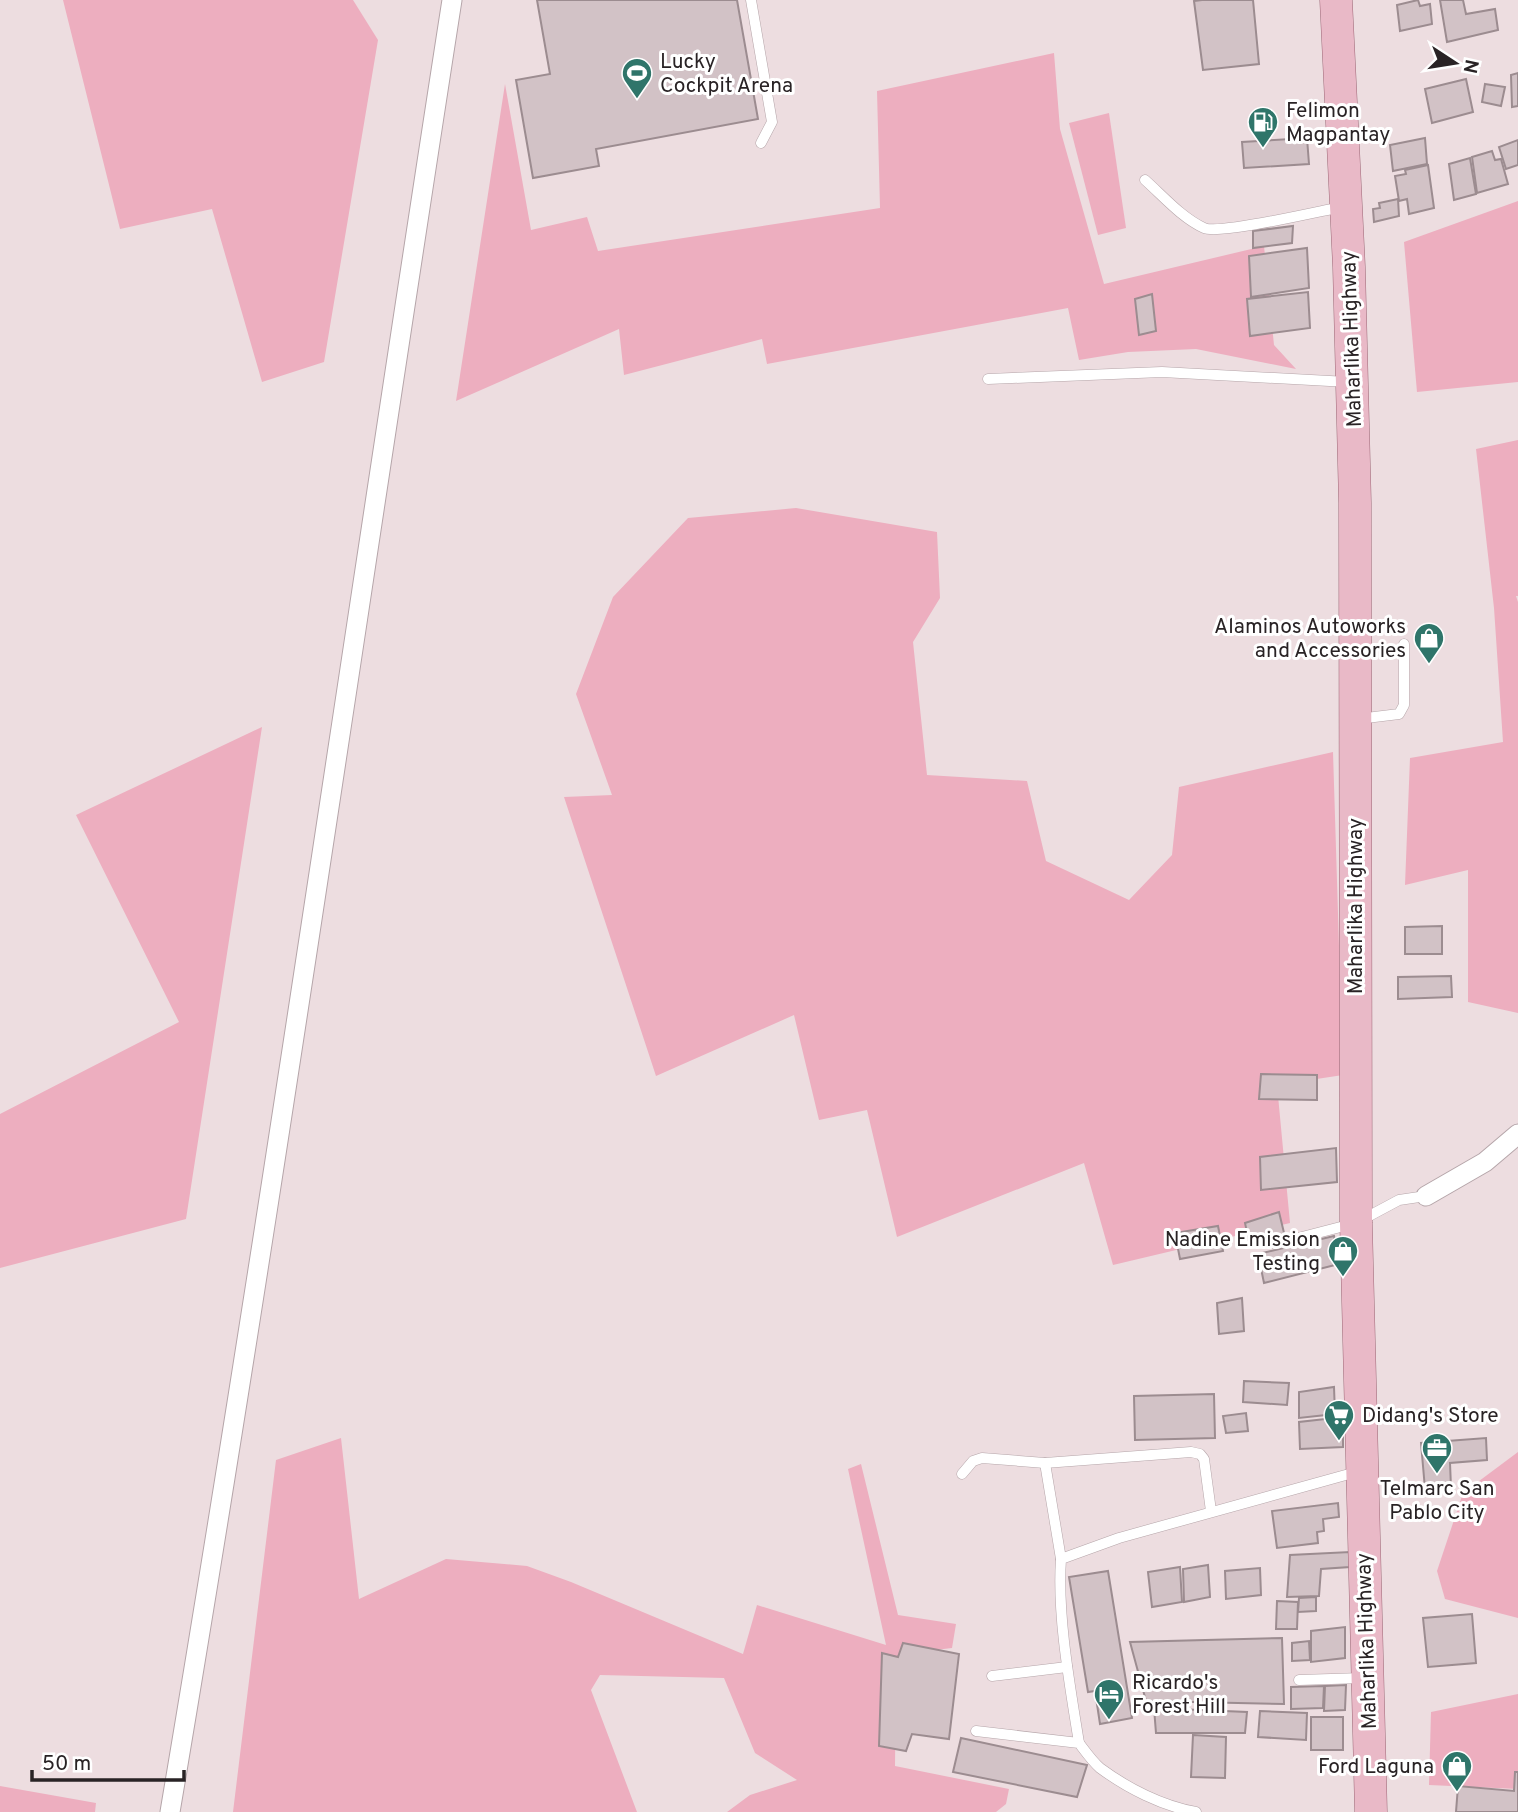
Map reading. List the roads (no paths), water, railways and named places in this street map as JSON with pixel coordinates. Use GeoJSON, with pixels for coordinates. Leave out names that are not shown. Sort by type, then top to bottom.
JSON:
{"type":"FeatureCollection","features":[{"type":"Feature","properties":{"kind":"main road","name":"Maharlika Highway"},"geometry":{"type":"LineString","coordinates":[[1336,0],[1346,206],[1355,503],[1356,1223],[1371,1812]]}},
{"type":"Feature","properties":{"kind":"street"},"geometry":{"type":"LineString","coordinates":[[170,1812],[288,1089],[391,390],[452,0]]}},
{"type":"Feature","properties":{"kind":"street"},"geometry":{"type":"LineString","coordinates":[[1426,1196],[1485,1162],[1518,1134]]}},
{"type":"Feature","properties":{"kind":"lane"},"geometry":{"type":"LineString","coordinates":[[751,0],[772,122],[761,143]]}},
{"type":"Feature","properties":{"kind":"lane"},"geometry":{"type":"LineString","coordinates":[[1145,180],[1186,216],[1206,229],[1247,226],[1346,206]]}},
{"type":"Feature","properties":{"kind":"lane"},"geometry":{"type":"LineString","coordinates":[[988,379],[1161,372],[1352,383]]}},
{"type":"Feature","properties":{"kind":"lane"},"geometry":{"type":"LineString","coordinates":[[1354,720],[1399,714],[1404,705],[1404,644]]}},
{"type":"Feature","properties":{"kind":"lane"},"geometry":{"type":"LineString","coordinates":[[1275,1244],[1356,1223],[1399,1200],[1426,1196]]}},
{"type":"Feature","properties":{"kind":"lane"},"geometry":{"type":"LineString","coordinates":[[962,1474],[973,1461],[982,1458],[1045,1463],[1191,1452],[1204,1459],[1211,1511]]}},
{"type":"Feature","properties":{"kind":"lane"},"geometry":{"type":"LineString","coordinates":[[1045,1463],[1061,1559],[1059,1577],[1067,1667],[1079,1743],[1098,1766],[1130,1787],[1161,1801],[1196,1812]]}},
{"type":"Feature","properties":{"kind":"lane"},"geometry":{"type":"LineString","coordinates":[[1061,1559],[1119,1538],[1362,1470]]}},
{"type":"Feature","properties":{"kind":"lane"},"geometry":{"type":"LineString","coordinates":[[992,1676],[1067,1667]]}},
{"type":"Feature","properties":{"kind":"lane"},"geometry":{"type":"LineString","coordinates":[[1299,1680],[1367,1678]]}},
{"type":"Feature","properties":{"kind":"lane"},"geometry":{"type":"LineString","coordinates":[[976,1731],[1079,1743]]}},
{"type":"Feature","properties":{"kind":"place","name":"Lucky Cockpit Arena"},"geometry":{"type":"Point","coordinates":[637,100]}},
{"type":"Feature","properties":{"kind":"place","name":"Felimon Magpantay"},"geometry":{"type":"Point","coordinates":[1263,149]}},
{"type":"Feature","properties":{"kind":"place","name":"Alaminos Autoworks and Accessories"},"geometry":{"type":"Point","coordinates":[1429,665]}},
{"type":"Feature","properties":{"kind":"place","name":"Nadine Emission Testing"},"geometry":{"type":"Point","coordinates":[1343,1278]}},
{"type":"Feature","properties":{"kind":"place","name":"Didang's Store"},"geometry":{"type":"Point","coordinates":[1339,1442]}},
{"type":"Feature","properties":{"kind":"place","name":"Telmarc San Pablo City"},"geometry":{"type":"Point","coordinates":[1437,1475]}},
{"type":"Feature","properties":{"kind":"place","name":"Ricardo's Forest Hill"},"geometry":{"type":"Point","coordinates":[1109,1721]}},
{"type":"Feature","properties":{"kind":"place","name":"Ford Laguna"},"geometry":{"type":"Point","coordinates":[1457,1793]}}]}
